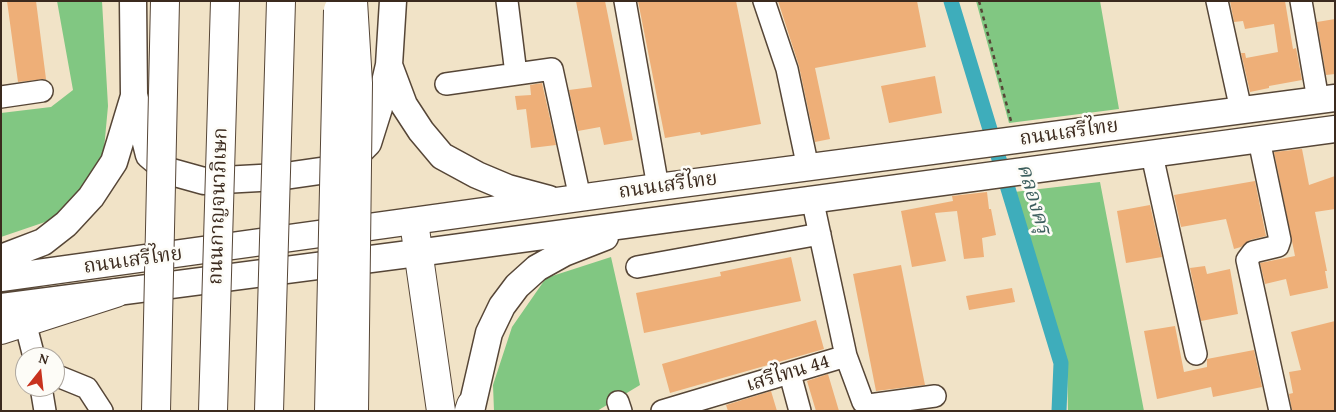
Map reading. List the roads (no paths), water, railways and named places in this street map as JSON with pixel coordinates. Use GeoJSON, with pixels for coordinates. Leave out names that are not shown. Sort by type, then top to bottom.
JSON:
{"type":"FeatureCollection","features":[{"type":"Feature","properties":{"kind":"highway"},"geometry":{"type":"LineString","coordinates":[[155,406],[165,1]]}},
{"type":"Feature","properties":{"kind":"highway","name":"ถนนกาญจนาภิเษก"},"geometry":{"type":"LineString","coordinates":[[213,411],[225,1]]}},
{"type":"Feature","properties":{"kind":"highway"},"geometry":{"type":"LineString","coordinates":[[269,411],[280,1]]}},
{"type":"Feature","properties":{"kind":"highway"},"geometry":{"type":"LineString","coordinates":[[330,411],[338,1]]}},
{"type":"Feature","properties":{"kind":"highway"},"geometry":{"type":"LineString","coordinates":[[353,1],[358,83],[354,411]]}},
{"type":"Feature","properties":{"kind":"highway"},"geometry":{"type":"LineString","coordinates":[[414,222],[441,411]]}},
{"type":"Feature","properties":{"kind":"highway"},"geometry":{"type":"LineString","coordinates":[[13,326],[116,293]]}},
{"type":"Feature","properties":{"kind":"main road"},"geometry":{"type":"LineString","coordinates":[[133,1],[134,95],[149,155],[168,171],[204,181],[278,177],[334,169],[353,158],[368,143],[389,65],[393,1]]}},
{"type":"Feature","properties":{"kind":"main road"},"geometry":{"type":"LineString","coordinates":[[389,65],[404,105],[421,131],[442,156],[477,175],[508,188],[569,200]]}},
{"type":"Feature","properties":{"kind":"main road"},"geometry":{"type":"LineString","coordinates":[[1,258],[42,242],[66,224],[91,197],[114,162],[134,95]]}},
{"type":"Feature","properties":{"kind":"main road","name":"ถนนเสรีไทย"},"geometry":{"type":"LineString","coordinates":[[1,278],[658,187],[1326,99]]}},
{"type":"Feature","properties":{"kind":"main road","name":"ถนนเสรีไทย"},"geometry":{"type":"LineString","coordinates":[[1,307],[417,253],[812,198],[1152,155],[1335,129]]}},
{"type":"Feature","properties":{"kind":"main road"},"geometry":{"type":"LineString","coordinates":[[470,409],[489,333],[502,306],[517,286],[537,268],[564,253],[644,221]]}},
{"type":"Feature","properties":{"kind":"street"},"geometry":{"type":"LineString","coordinates":[[507,1],[516,74]]}},
{"type":"Feature","properties":{"kind":"street"},"geometry":{"type":"LineString","coordinates":[[625,1],[658,187]]}},
{"type":"Feature","properties":{"kind":"street"},"geometry":{"type":"LineString","coordinates":[[764,1],[787,69],[808,168]]}},
{"type":"Feature","properties":{"kind":"street"},"geometry":{"type":"LineString","coordinates":[[1217,1],[1241,110]]}},
{"type":"Feature","properties":{"kind":"street"},"geometry":{"type":"LineString","coordinates":[[1301,1],[1326,99]]}},
{"type":"Feature","properties":{"kind":"street"},"geometry":{"type":"LineString","coordinates":[[446,84],[552,69],[569,200]]}},
{"type":"Feature","properties":{"kind":"street"},"geometry":{"type":"LineString","coordinates":[[1,97],[42,91]]}},
{"type":"Feature","properties":{"kind":"street"},"geometry":{"type":"LineString","coordinates":[[1259,140],[1280,240],[1278,246],[1253,252],[1247,260],[1280,411]]}},
{"type":"Feature","properties":{"kind":"street"},"geometry":{"type":"LineString","coordinates":[[1152,155],[1196,354]]}},
{"type":"Feature","properties":{"kind":"street","name":"เสรีไทน 44"},"geometry":{"type":"LineString","coordinates":[[662,411],[711,404],[790,374],[846,356],[812,198]]}},
{"type":"Feature","properties":{"kind":"street"},"geometry":{"type":"LineString","coordinates":[[637,267],[820,234]]}},
{"type":"Feature","properties":{"kind":"street"},"geometry":{"type":"LineString","coordinates":[[13,326],[27,347]]}},
{"type":"Feature","properties":{"kind":"street"},"geometry":{"type":"LineString","coordinates":[[846,356],[862,402],[870,405],[935,396]]}},
{"type":"Feature","properties":{"kind":"street"},"geometry":{"type":"LineString","coordinates":[[790,374],[800,411]]}},
{"type":"Feature","properties":{"kind":"street"},"geometry":{"type":"LineString","coordinates":[[65,379],[87,388],[102,411]]}},
{"type":"Feature","properties":{"kind":"street"},"geometry":{"type":"LineString","coordinates":[[42,397],[45,411]]}},
{"type":"Feature","properties":{"kind":"waterway","name":"คลองครุ"},"geometry":{"type":"LineString","coordinates":[[951,1],[1061,363],[1059,411]]}}]}
